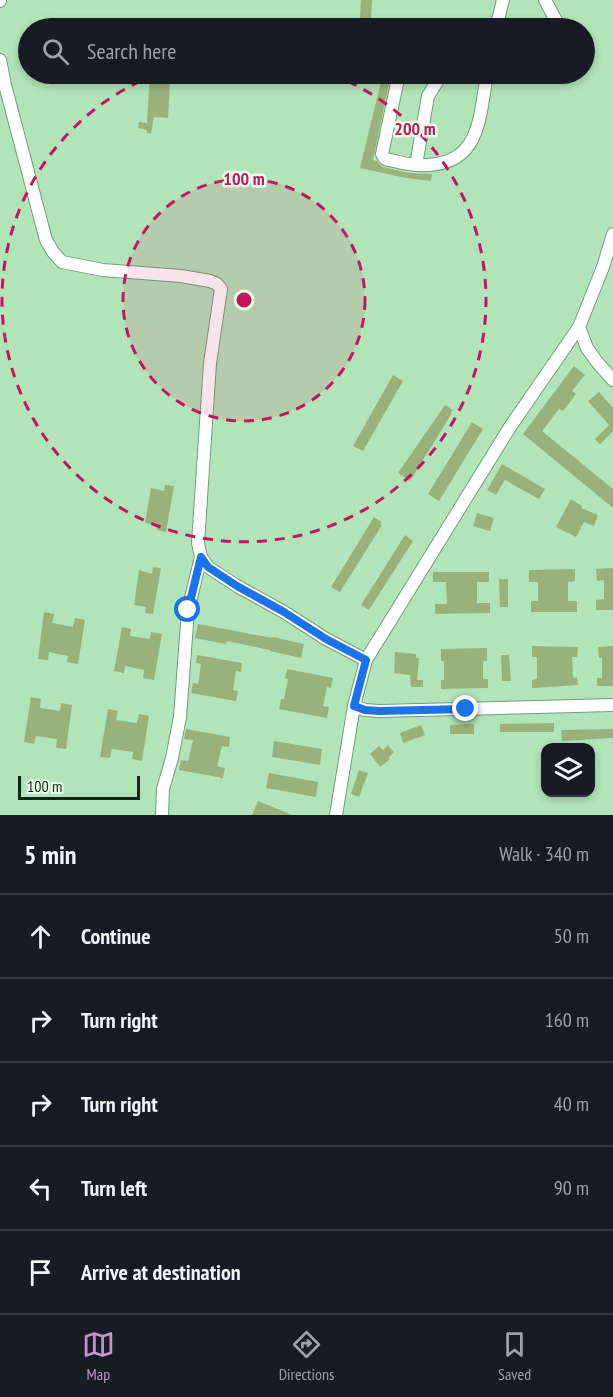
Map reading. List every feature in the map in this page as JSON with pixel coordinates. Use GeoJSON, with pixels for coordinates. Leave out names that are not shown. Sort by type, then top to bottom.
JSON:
{"type":"FeatureCollection","features":[{"type":"Feature","properties":{"kind":"lane"},"geometry":{"type":"LineString","coordinates":[[498,18],[503,0]]}},
{"type":"Feature","properties":{"kind":"lane"},"geometry":{"type":"LineString","coordinates":[[545,0],[555,18]]}},
{"type":"Feature","properties":{"kind":"lane"},"geometry":{"type":"LineString","coordinates":[[0,60],[46,240],[62,262],[103,270],[181,276],[210,281],[217,284],[220,289],[210,363],[203,454],[198,543],[201,557],[208,567],[237,586],[366,660]]}},
{"type":"Feature","properties":{"kind":"lane"},"geometry":{"type":"LineString","coordinates":[[397,84],[382,154],[385,159],[416,165],[441,164],[460,155],[470,145],[479,122],[485,84]]}},
{"type":"Feature","properties":{"kind":"lane"},"geometry":{"type":"LineString","coordinates":[[416,165],[428,96],[436,84]]}},
{"type":"Feature","properties":{"kind":"lane"},"geometry":{"type":"LineString","coordinates":[[336,815],[354,706],[366,660],[504,436],[579,327],[603,267],[613,234]]}},
{"type":"Feature","properties":{"kind":"lane"},"geometry":{"type":"LineString","coordinates":[[579,327],[587,348],[613,380]]}},
{"type":"Feature","properties":{"kind":"lane"},"geometry":{"type":"LineString","coordinates":[[162,815],[163,789],[172,759],[180,717],[188,610],[201,557]]}},
{"type":"Feature","properties":{"kind":"lane"},"geometry":{"type":"LineString","coordinates":[[354,706],[379,711],[613,705]]}},
{"type":"Feature","properties":{"kind":"building"},"geometry":{"type":"Polygon","coordinates":[[[361,0],[372,0],[371,18],[360,18],[361,0]]]}},
{"type":"Feature","properties":{"kind":"building"},"geometry":{"type":"Polygon","coordinates":[[[149,84],[170,84],[168,118],[154,117],[151,134],[147,133],[147,130],[138,128],[139,122],[147,123],[149,84]]]}},
{"type":"Feature","properties":{"kind":"building"},"geometry":{"type":"Polygon","coordinates":[[[381,84],[389,84],[373,160],[383,167],[409,173],[432,174],[431,181],[360,168],[381,84]]]}},
{"type":"Feature","properties":{"kind":"building"},"geometry":{"type":"Polygon","coordinates":[[[574,366],[585,375],[572,391],[576,394],[563,411],[559,409],[542,431],[613,489],[613,508],[523,434],[574,366]]]}},
{"type":"Feature","properties":{"kind":"building"},"geometry":{"type":"Polygon","coordinates":[[[393,375],[403,381],[363,451],[353,446],[393,375]]]}},
{"type":"Feature","properties":{"kind":"building"},"geometry":{"type":"Polygon","coordinates":[[[599,392],[613,408],[613,431],[600,444],[595,439],[609,425],[588,401],[599,392]]]}},
{"type":"Feature","properties":{"kind":"building"},"geometry":{"type":"Polygon","coordinates":[[[445,405],[453,410],[452,413],[410,481],[398,473],[445,405]]]}},
{"type":"Feature","properties":{"kind":"building"},"geometry":{"type":"Polygon","coordinates":[[[472,422],[483,429],[439,501],[428,494],[472,422]]]}},
{"type":"Feature","properties":{"kind":"building"},"geometry":{"type":"Polygon","coordinates":[[[502,464],[545,489],[539,499],[505,480],[496,495],[487,490],[502,464]]]}},
{"type":"Feature","properties":{"kind":"building"},"geometry":{"type":"Polygon","coordinates":[[[165,485],[174,486],[166,532],[157,530],[158,525],[145,523],[151,488],[164,491],[165,485]]]}},
{"type":"Feature","properties":{"kind":"building"},"geometry":{"type":"Polygon","coordinates":[[[571,499],[582,506],[581,508],[598,515],[594,526],[584,522],[576,537],[556,527],[571,499]]]}},
{"type":"Feature","properties":{"kind":"building"},"geometry":{"type":"Polygon","coordinates":[[[477,513],[494,518],[490,531],[473,526],[477,513]]]}},
{"type":"Feature","properties":{"kind":"building"},"geometry":{"type":"Polygon","coordinates":[[[374,517],[382,522],[380,524],[382,525],[340,592],[331,587],[374,517]]]}},
{"type":"Feature","properties":{"kind":"building"},"geometry":{"type":"Polygon","coordinates":[[[405,535],[413,541],[369,610],[361,605],[405,535]]]}},
{"type":"Feature","properties":{"kind":"building"},"geometry":{"type":"Polygon","coordinates":[[[153,567],[161,568],[153,614],[145,613],[146,607],[134,605],[139,570],[152,574],[153,567]]]}},
{"type":"Feature","properties":{"kind":"building"},"geometry":{"type":"Polygon","coordinates":[[[613,568],[613,610],[596,610],[596,600],[604,599],[604,580],[597,581],[596,569],[613,568]]]}},
{"type":"Feature","properties":{"kind":"building"},"geometry":{"type":"Polygon","coordinates":[[[575,569],[575,581],[568,582],[568,601],[577,601],[577,612],[531,612],[531,601],[538,601],[538,582],[529,582],[529,570],[575,569]]]}},
{"type":"Feature","properties":{"kind":"building"},"geometry":{"type":"Polygon","coordinates":[[[433,572],[489,572],[489,582],[477,582],[477,603],[490,603],[490,613],[435,614],[435,604],[447,604],[446,582],[433,582],[433,572]]]}},
{"type":"Feature","properties":{"kind":"building"},"geometry":{"type":"Polygon","coordinates":[[[499,579],[508,579],[508,607],[500,607],[499,579]]]}},
{"type":"Feature","properties":{"kind":"building"},"geometry":{"type":"Polygon","coordinates":[[[44,612],[54,614],[52,623],[73,627],[75,618],[85,620],[78,664],[67,662],[68,656],[49,652],[48,660],[38,659],[44,612]]]}},
{"type":"Feature","properties":{"kind":"building"},"geometry":{"type":"Polygon","coordinates":[[[198,624],[304,644],[301,658],[227,641],[226,644],[195,638],[198,624]]]}},
{"type":"Feature","properties":{"kind":"building"},"geometry":{"type":"Polygon","coordinates":[[[122,627],[131,629],[130,636],[150,639],[151,632],[162,634],[154,680],[143,678],[144,670],[125,666],[124,673],[114,671],[122,627]]]}},
{"type":"Feature","properties":{"kind":"building"},"geometry":{"type":"Polygon","coordinates":[[[532,646],[578,647],[577,657],[572,657],[573,678],[577,677],[578,685],[532,688],[532,680],[537,679],[537,657],[532,657],[532,646]]]}},
{"type":"Feature","properties":{"kind":"building"},"geometry":{"type":"Polygon","coordinates":[[[613,646],[613,686],[597,686],[597,678],[602,678],[602,658],[599,658],[598,647],[613,646]]]}},
{"type":"Feature","properties":{"kind":"building"},"geometry":{"type":"Polygon","coordinates":[[[487,648],[487,661],[483,661],[483,679],[488,679],[488,688],[441,689],[441,680],[444,680],[444,661],[441,661],[441,649],[487,648]]]}},
{"type":"Feature","properties":{"kind":"building"},"geometry":{"type":"Polygon","coordinates":[[[395,652],[416,654],[416,658],[419,658],[417,680],[423,680],[423,687],[411,687],[410,675],[394,673],[395,652]]]}},
{"type":"Feature","properties":{"kind":"building"},"geometry":{"type":"Polygon","coordinates":[[[197,655],[242,663],[241,672],[236,671],[233,690],[238,691],[236,701],[191,693],[193,683],[198,684],[201,664],[196,663],[197,655]]]}},
{"type":"Feature","properties":{"kind":"building"},"geometry":{"type":"Polygon","coordinates":[[[501,655],[509,655],[511,681],[502,681],[501,655]]]}},
{"type":"Feature","properties":{"kind":"building"},"geometry":{"type":"Polygon","coordinates":[[[287,669],[333,678],[331,688],[327,687],[323,706],[329,707],[327,718],[279,709],[281,699],[284,699],[288,679],[285,678],[287,669]]]}},
{"type":"Feature","properties":{"kind":"building"},"geometry":{"type":"Polygon","coordinates":[[[31,697],[41,699],[40,708],[60,711],[61,703],[72,705],[66,749],[56,748],[57,739],[36,736],[34,744],[24,742],[31,697]]]}},
{"type":"Feature","properties":{"kind":"building"},"geometry":{"type":"Polygon","coordinates":[[[108,709],[118,711],[116,720],[137,723],[139,714],[149,716],[142,761],[132,759],[133,752],[112,749],[110,758],[100,757],[108,709]]]}},
{"type":"Feature","properties":{"kind":"building"},"geometry":{"type":"Polygon","coordinates":[[[554,723],[554,732],[500,732],[500,724],[554,723]]]}},
{"type":"Feature","properties":{"kind":"building"},"geometry":{"type":"Polygon","coordinates":[[[474,724],[474,734],[450,734],[450,725],[474,724]]]}},
{"type":"Feature","properties":{"kind":"building"},"geometry":{"type":"Polygon","coordinates":[[[421,725],[425,735],[403,743],[400,733],[421,725]]]}},
{"type":"Feature","properties":{"kind":"building"},"geometry":{"type":"Polygon","coordinates":[[[186,729],[230,737],[229,747],[222,746],[217,766],[225,768],[223,778],[179,770],[181,760],[188,761],[193,740],[184,739],[186,729]]]}},
{"type":"Feature","properties":{"kind":"building"},"geometry":{"type":"Polygon","coordinates":[[[613,729],[613,738],[562,741],[561,730],[613,729]]]}},
{"type":"Feature","properties":{"kind":"building"},"geometry":{"type":"Polygon","coordinates":[[[274,741],[322,749],[320,765],[272,757],[274,741]]]}},
{"type":"Feature","properties":{"kind":"building"},"geometry":{"type":"Polygon","coordinates":[[[388,745],[394,752],[389,757],[390,759],[380,767],[370,754],[379,746],[383,750],[388,745]]]}},
{"type":"Feature","properties":{"kind":"building"},"geometry":{"type":"Polygon","coordinates":[[[359,770],[368,773],[359,797],[351,794],[359,770]]]}},
{"type":"Feature","properties":{"kind":"building"},"geometry":{"type":"Polygon","coordinates":[[[269,773],[318,782],[316,797],[266,788],[269,773]]]}},
{"type":"Feature","properties":{"kind":"building"},"geometry":{"type":"Polygon","coordinates":[[[258,801],[292,815],[252,815],[258,801]]]}},
{"type":"Feature","properties":{"kind":"route"},"geometry":{"type":"LineString","coordinates":[[188,610],[201,557],[208,567],[237,586],[366,660],[354,706],[379,711],[466,709]]}}]}
